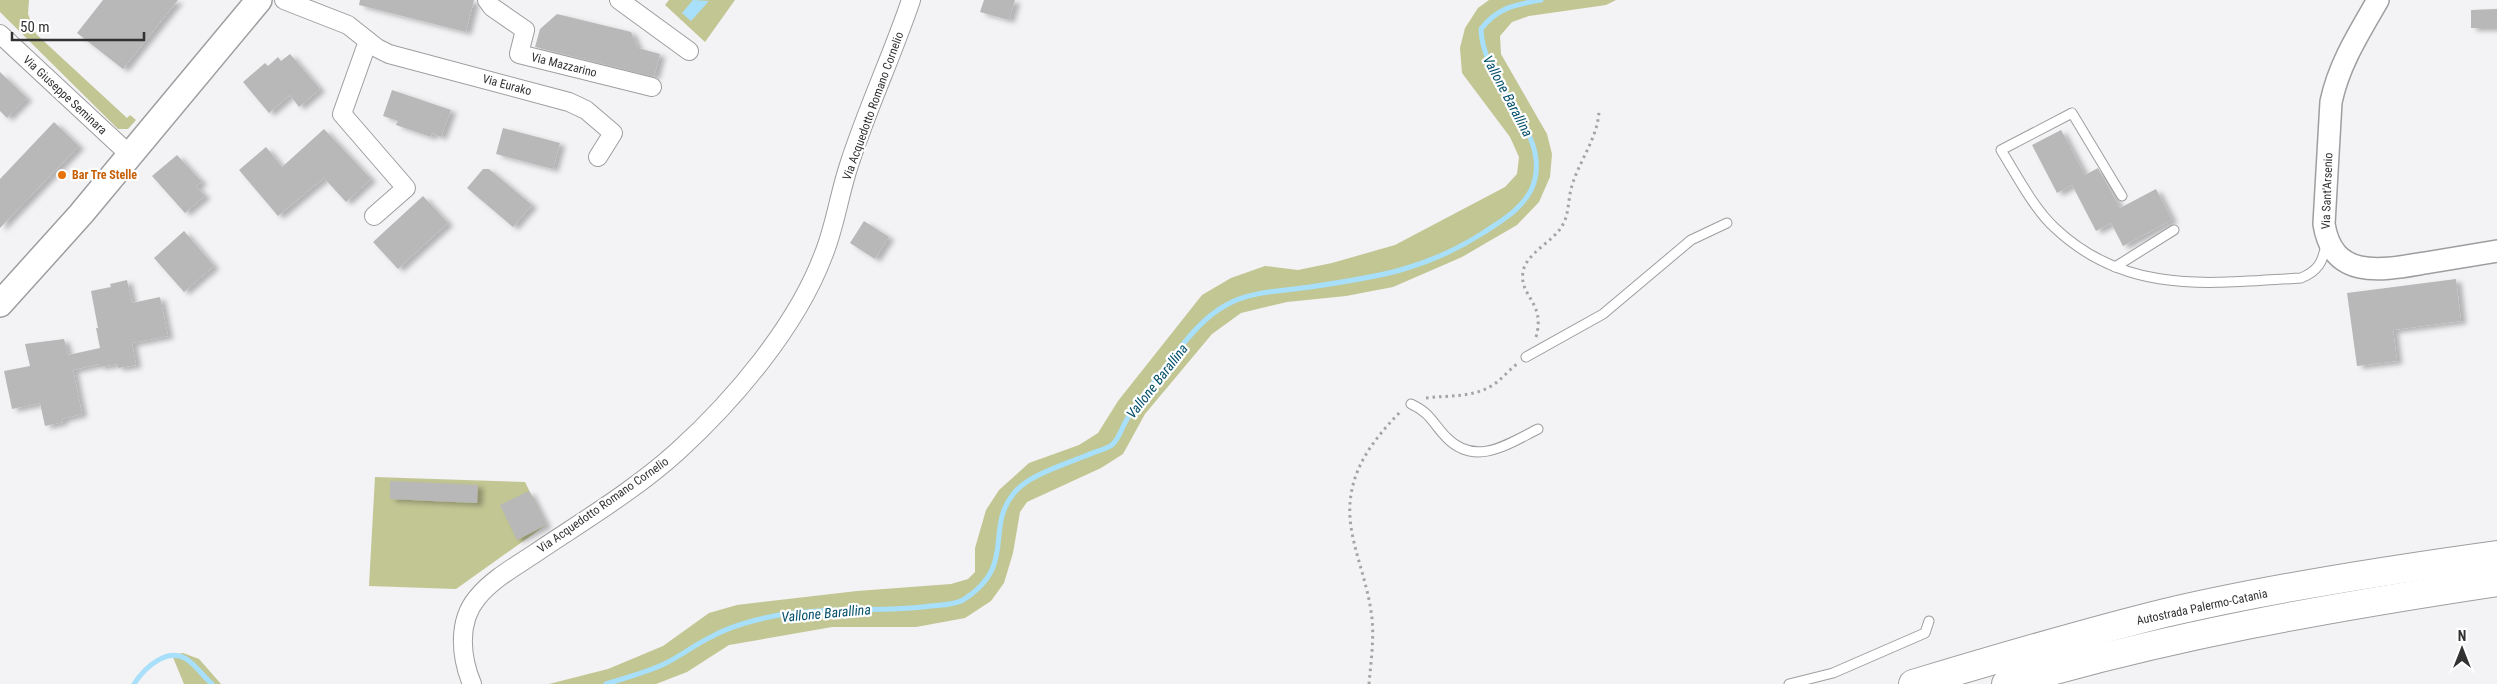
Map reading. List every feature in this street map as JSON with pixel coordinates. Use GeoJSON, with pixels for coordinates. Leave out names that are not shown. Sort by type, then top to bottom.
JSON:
{"type":"FeatureCollection","features":[{"type":"Feature","properties":{"kind":"highway","name":"Autostrada Palermo-Catania"},"geometry":{"type":"LineString","coordinates":[[1913,684],[2046,645],[2166,613],[2260,594],[2497,556]]}},
{"type":"Feature","properties":{"kind":"highway","name":"Autostrada Palermo-Catania"},"geometry":{"type":"LineString","coordinates":[[2006,684],[2171,640],[2258,621],[2497,582]]}},
{"type":"Feature","properties":{"kind":"main road"},"geometry":{"type":"LineString","coordinates":[[0,304],[130,155],[259,0]]}},
{"type":"Feature","properties":{"kind":"street","name":"Via Eurako"},"geometry":{"type":"LineString","coordinates":[[284,0],[348,25],[377,48],[389,54],[577,105],[613,133],[598,157]]}},
{"type":"Feature","properties":{"kind":"street","name":"Via Mazzarino"},"geometry":{"type":"LineString","coordinates":[[486,0],[492,7],[525,30],[519,54],[652,87]]}},
{"type":"Feature","properties":{"kind":"street"},"geometry":{"type":"LineString","coordinates":[[619,0],[689,51]]}},
{"type":"Feature","properties":{"kind":"street","name":"Via Acquedotto Romano Cornelio"},"geometry":{"type":"LineString","coordinates":[[469,678],[462,641],[467,615],[477,598],[507,572],[644,479],[677,451],[737,390],[785,327],[809,290],[824,255],[849,165],[911,0]]}},
{"type":"Feature","properties":{"kind":"street","name":"Via Sant'Arsenio"},"geometry":{"type":"LineString","coordinates":[[2378,0],[2343,61],[2335,82],[2331,102],[2324,224],[2327,239],[2334,252],[2345,261],[2363,268],[2382,270],[2497,251]]}},
{"type":"Feature","properties":{"kind":"street","name":"Via Giuseppe Seminara"},"geometry":{"type":"LineString","coordinates":[[0,34],[130,155]]}},
{"type":"Feature","properties":{"kind":"street"},"geometry":{"type":"LineString","coordinates":[[368,40],[342,114],[406,188],[374,216]]}},
{"type":"Feature","properties":{"kind":"lane"},"geometry":{"type":"LineString","coordinates":[[2122,196],[2072,113],[2001,150],[2027,191],[2054,227],[2090,256],[2139,276],[2198,284],[2301,278],[2314,272],[2324,258],[2327,239]]}},
{"type":"Feature","properties":{"kind":"lane"},"geometry":{"type":"LineString","coordinates":[[1526,357],[1603,314],[1691,240],[1727,223]]}},
{"type":"Feature","properties":{"kind":"lane"},"geometry":{"type":"LineString","coordinates":[[2115,267],[2174,230]]}},
{"type":"Feature","properties":{"kind":"lane"},"geometry":{"type":"LineString","coordinates":[[1411,404],[1425,410],[1447,438],[1461,448],[1474,453],[1492,451],[1538,429]]}},
{"type":"Feature","properties":{"kind":"lane"},"geometry":{"type":"LineString","coordinates":[[1789,684],[1833,673],[1925,633],[1928,621]]}},
{"type":"Feature","properties":{"kind":"path"},"geometry":{"type":"LineString","coordinates":[[1369,684],[1372,613],[1352,533],[1349,509],[1352,485],[1361,461],[1395,418],[1411,404],[1424,398],[1464,396],[1481,391],[1495,384],[1526,357],[1534,345],[1539,326],[1538,312],[1524,286],[1522,272],[1525,264],[1532,256],[1554,238],[1564,224],[1576,170],[1599,123],[1599,110]]}},
{"type":"Feature","properties":{"kind":"green space"},"geometry":{"type":"Polygon","coordinates":[[[0,0],[29,0],[28,14],[36,34],[127,118],[130,115],[136,120],[128,129],[118,129],[0,12],[0,0]]]}},
{"type":"Feature","properties":{"kind":"green space"},"geometry":{"type":"Polygon","coordinates":[[[669,0],[735,0],[705,42],[665,5],[669,0]]]}},
{"type":"Feature","properties":{"kind":"green space"},"geometry":{"type":"Polygon","coordinates":[[[1489,0],[1616,0],[1606,5],[1529,16],[1512,22],[1500,36],[1501,54],[1547,134],[1552,154],[1550,177],[1539,202],[1517,225],[1462,257],[1393,287],[1346,296],[1287,302],[1241,313],[1212,334],[1145,414],[1123,454],[1101,468],[1027,502],[1020,512],[1013,553],[1004,583],[991,601],[965,618],[916,627],[832,627],[729,645],[687,672],[656,684],[549,684],[608,669],[663,646],[709,613],[737,605],[857,591],[951,584],[968,579],[975,572],[975,548],[986,510],[999,490],[1029,463],[1079,445],[1098,433],[1118,401],[1202,295],[1231,278],[1265,266],[1298,270],[1332,263],[1395,245],[1505,187],[1517,174],[1519,157],[1510,137],[1462,73],[1460,48],[1465,28],[1478,8],[1489,0]]]}},
{"type":"Feature","properties":{"kind":"green space"},"geometry":{"type":"Polygon","coordinates":[[[375,477],[525,482],[546,525],[456,589],[369,586],[375,477]]]}},
{"type":"Feature","properties":{"kind":"green space"},"geometry":{"type":"Polygon","coordinates":[[[183,653],[199,659],[221,684],[184,684],[172,655],[183,653]]]}},
{"type":"Feature","properties":{"kind":"water"},"geometry":{"type":"Polygon","coordinates":[[[693,0],[709,1],[691,21],[682,13],[693,0]]]}},
{"type":"Feature","properties":{"kind":"building"},"geometry":{"type":"Polygon","coordinates":[[[103,0],[178,0],[123,69],[77,33],[103,0]]]}},
{"type":"Feature","properties":{"kind":"building"},"geometry":{"type":"Polygon","coordinates":[[[360,0],[474,0],[466,32],[359,5],[360,0]]]}},
{"type":"Feature","properties":{"kind":"building"},"geometry":{"type":"Polygon","coordinates":[[[984,0],[1015,0],[1009,20],[980,12],[984,0]]]}},
{"type":"Feature","properties":{"kind":"building"},"geometry":{"type":"Polygon","coordinates":[[[2497,9],[2497,28],[2471,28],[2471,10],[2497,9]]]}},
{"type":"Feature","properties":{"kind":"building"},"geometry":{"type":"Polygon","coordinates":[[[557,14],[631,32],[638,48],[660,54],[654,77],[535,47],[540,29],[557,14]]]}},
{"type":"Feature","properties":{"kind":"building"},"geometry":{"type":"Polygon","coordinates":[[[290,54],[320,89],[299,107],[290,95],[269,113],[243,82],[265,63],[268,66],[278,57],[281,61],[290,54]]]}},
{"type":"Feature","properties":{"kind":"building"},"geometry":{"type":"Polygon","coordinates":[[[0,72],[27,98],[7,118],[0,111],[0,72]]]}},
{"type":"Feature","properties":{"kind":"building"},"geometry":{"type":"Polygon","coordinates":[[[392,90],[451,110],[441,137],[432,133],[431,137],[396,125],[398,121],[383,116],[392,90]]]}},
{"type":"Feature","properties":{"kind":"building"},"geometry":{"type":"Polygon","coordinates":[[[54,122],[79,146],[0,228],[0,179],[54,122]]]}},
{"type":"Feature","properties":{"kind":"building"},"geometry":{"type":"Polygon","coordinates":[[[503,128],[560,143],[553,169],[496,154],[503,128]]]}},
{"type":"Feature","properties":{"kind":"building"},"geometry":{"type":"Polygon","coordinates":[[[324,129],[371,179],[346,202],[324,178],[278,216],[239,170],[266,147],[282,167],[324,129]]]}},
{"type":"Feature","properties":{"kind":"building"},"geometry":{"type":"Polygon","coordinates":[[[2061,130],[2085,175],[2098,168],[2120,208],[2156,189],[2172,220],[2123,246],[2111,223],[2096,231],[2072,185],[2057,193],[2032,145],[2061,130]]]}},
{"type":"Feature","properties":{"kind":"building"},"geometry":{"type":"Polygon","coordinates":[[[177,155],[202,182],[196,186],[205,196],[185,213],[152,176],[177,155]]]}},
{"type":"Feature","properties":{"kind":"building"},"geometry":{"type":"Polygon","coordinates":[[[483,169],[489,169],[532,205],[513,227],[467,188],[483,169]]]}},
{"type":"Feature","properties":{"kind":"building"},"geometry":{"type":"Polygon","coordinates":[[[423,196],[448,223],[398,269],[373,242],[423,196]]]}},
{"type":"Feature","properties":{"kind":"building"},"geometry":{"type":"Polygon","coordinates":[[[864,221],[889,237],[875,259],[850,243],[864,221]]]}},
{"type":"Feature","properties":{"kind":"building"},"geometry":{"type":"Polygon","coordinates":[[[184,231],[214,266],[184,292],[154,258],[184,231]]]}},
{"type":"Feature","properties":{"kind":"building"},"geometry":{"type":"Polygon","coordinates":[[[2456,279],[2461,321],[2393,330],[2397,361],[2357,366],[2347,293],[2456,279]]]}},
{"type":"Feature","properties":{"kind":"building"},"geometry":{"type":"Polygon","coordinates":[[[127,280],[132,303],[160,297],[168,336],[132,343],[136,365],[118,368],[117,364],[99,367],[99,364],[73,370],[82,414],[62,419],[63,422],[45,426],[40,403],[12,409],[4,371],[30,366],[25,344],[64,339],[68,355],[100,348],[91,291],[111,287],[110,284],[127,280]]]}},
{"type":"Feature","properties":{"kind":"building"},"geometry":{"type":"Polygon","coordinates":[[[390,481],[478,485],[477,503],[390,499],[390,481]]]}},
{"type":"Feature","properties":{"kind":"building"},"geometry":{"type":"Polygon","coordinates":[[[529,491],[546,525],[517,540],[500,505],[529,491]]]}},
{"type":"Feature","properties":{"kind":"waterway","name":"Vallone Barallina"},"geometry":{"type":"LineString","coordinates":[[606,684],[655,668],[719,633],[762,619],[809,612],[911,608],[956,603],[963,600],[980,587],[990,574],[998,547],[1001,520],[1005,506],[1014,493],[1021,486],[1040,474],[1113,444],[1135,406],[1180,348],[1197,328],[1217,311],[1247,296],[1357,280],[1420,264],[1462,246],[1503,219],[1522,203],[1531,190],[1536,170],[1534,150],[1527,130],[1493,70],[1485,50],[1481,29],[1501,11],[1541,0]]}},
{"type":"Feature","properties":{"kind":"waterway","name":"Vallone Barallina"},"geometry":{"type":"LineString","coordinates":[[134,684],[151,665],[158,660],[174,655],[189,661],[212,684]]}},
{"type":"Feature","properties":{"kind":"place","name":"Bar Tre Stelle"},"geometry":{"type":"Point","coordinates":[62,175]}}]}
